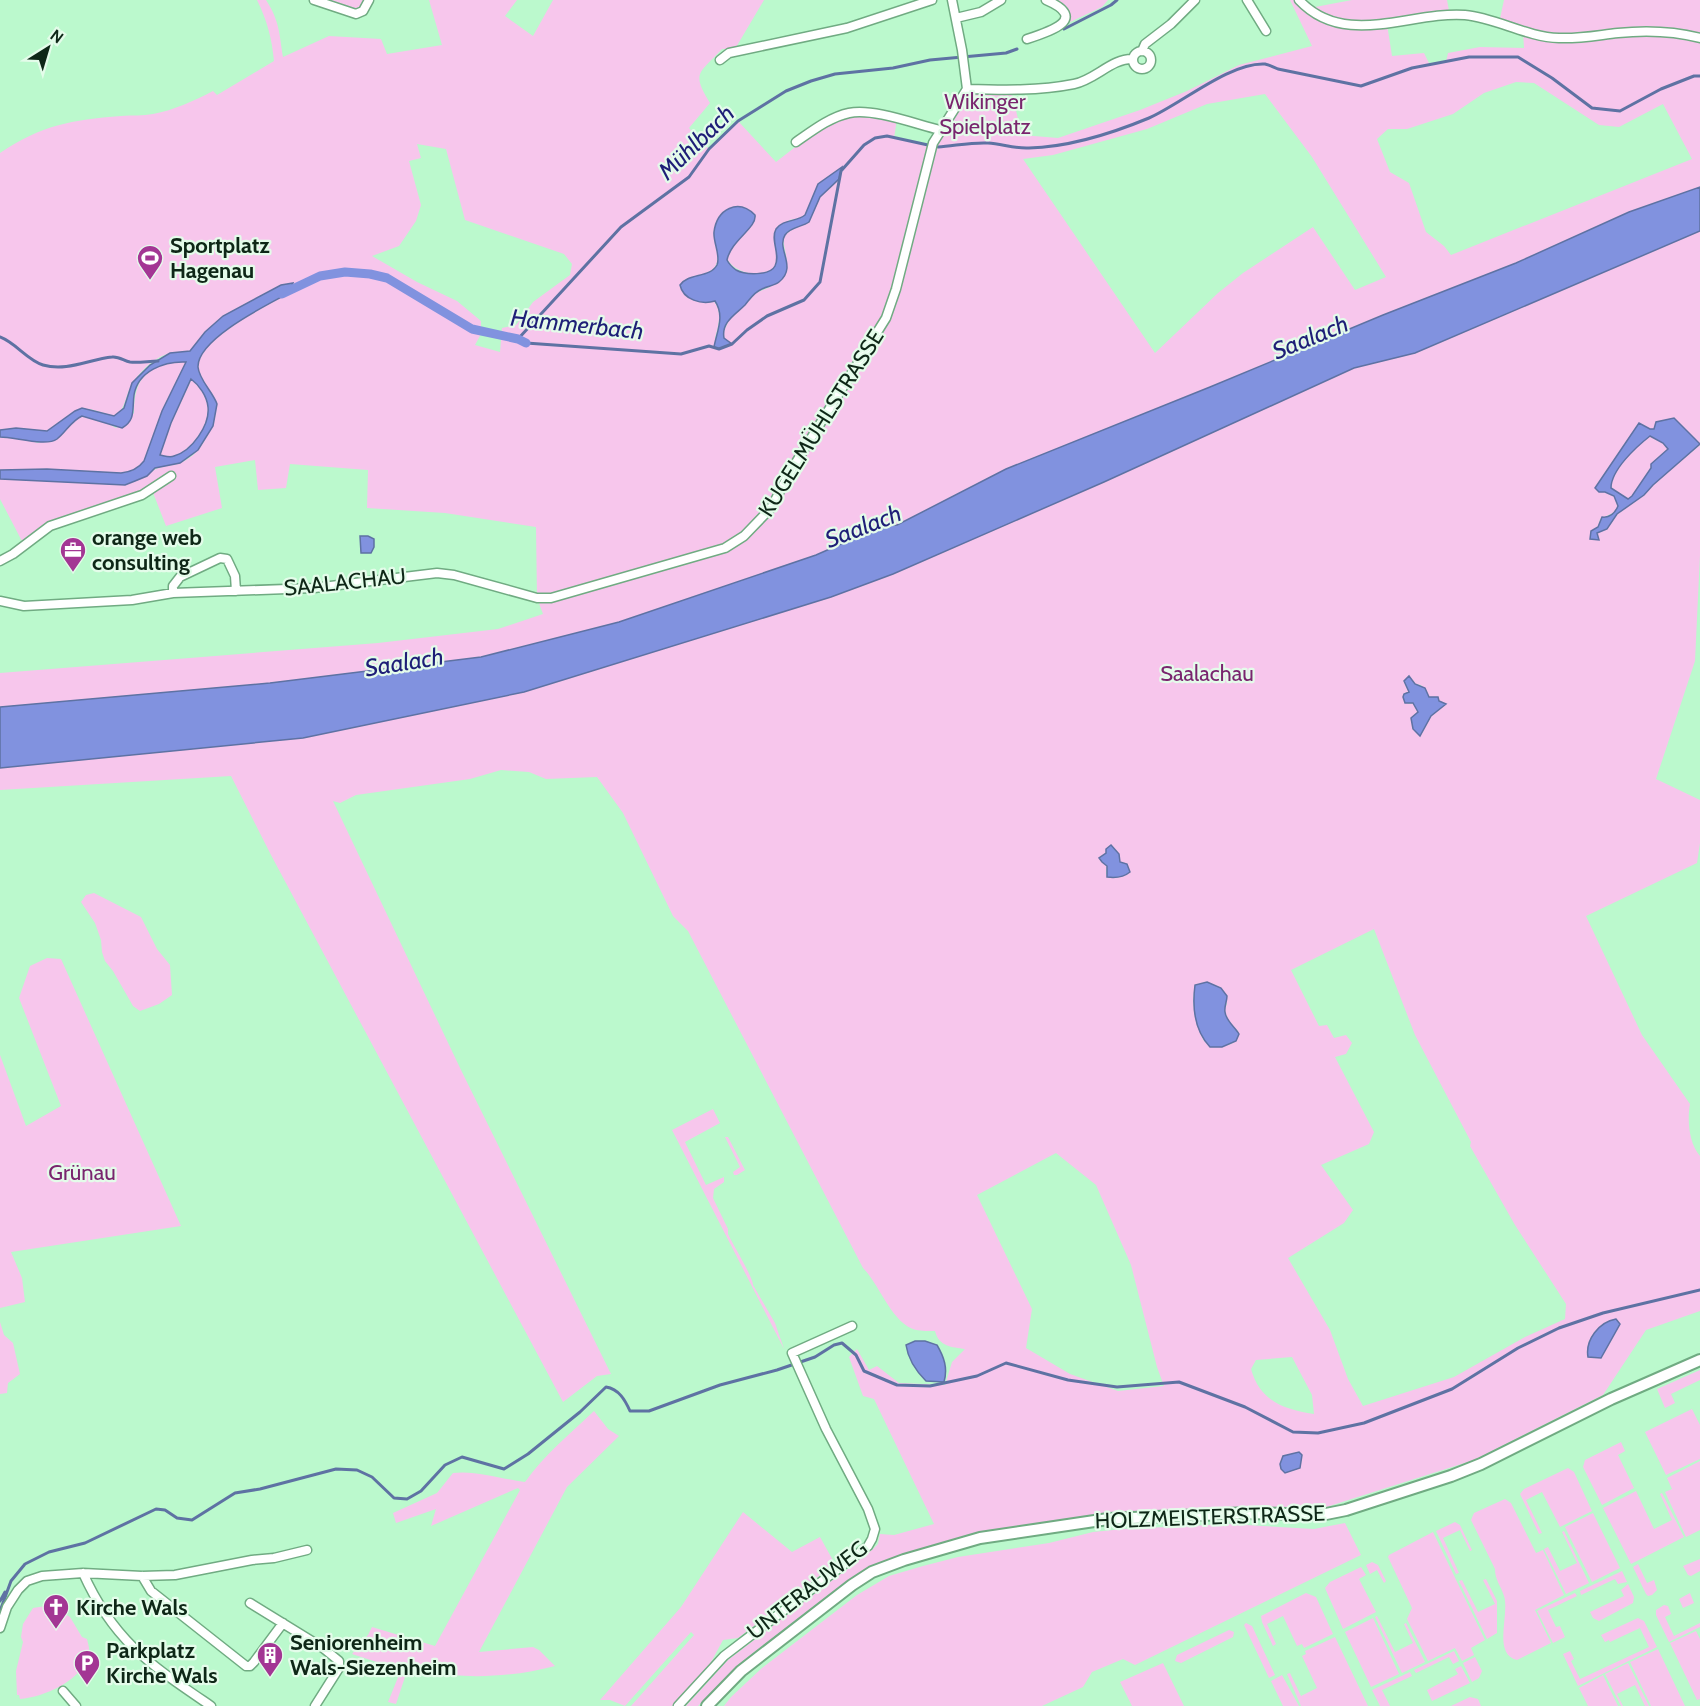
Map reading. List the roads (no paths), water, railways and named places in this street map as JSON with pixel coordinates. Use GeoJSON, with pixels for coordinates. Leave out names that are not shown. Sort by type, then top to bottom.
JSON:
{"type":"FeatureCollection","features":[{"type":"Feature","properties":{"kind":"street"},"geometry":{"type":"LineString","coordinates":[[314,0],[356,14],[363,11],[369,0]]}},
{"type":"Feature","properties":{"kind":"street"},"geometry":{"type":"LineString","coordinates":[[720,60],[729,53],[848,28],[932,0]]}},
{"type":"Feature","properties":{"kind":"street"},"geometry":{"type":"LineString","coordinates":[[952,0],[967,89],[1033,89],[1074,84],[1122,60],[1133,59]]}},
{"type":"Feature","properties":{"kind":"street"},"geometry":{"type":"LineString","coordinates":[[956,18],[981,12],[1001,0]]}},
{"type":"Feature","properties":{"kind":"street"},"geometry":{"type":"LineString","coordinates":[[1027,39],[1054,30],[1064,23],[1065,18],[1060,6],[1046,0]]}},
{"type":"Feature","properties":{"kind":"street"},"geometry":{"type":"LineString","coordinates":[[1142,51],[1149,55],[1151,61],[1148,66],[1139,68],[1134,65],[1135,54],[1142,51],[1145,44],[1171,24],[1195,0]]}},
{"type":"Feature","properties":{"kind":"street"},"geometry":{"type":"LineString","coordinates":[[1247,0],[1266,31]]}},
{"type":"Feature","properties":{"kind":"street"},"geometry":{"type":"LineString","coordinates":[[1299,0],[1325,18],[1361,26],[1434,16],[1466,15],[1558,38],[1639,31],[1678,32],[1700,38]]}},
{"type":"Feature","properties":{"kind":"street","name":"KUGELMÜHLSTRASSE"},"geometry":{"type":"LineString","coordinates":[[454,575],[537,598],[551,598],[725,548],[744,536],[771,508],[790,472],[886,318],[896,289],[929,156],[940,130],[967,89]]}},
{"type":"Feature","properties":{"kind":"street"},"geometry":{"type":"LineString","coordinates":[[796,142],[838,116],[857,112],[940,130]]}},
{"type":"Feature","properties":{"kind":"street"},"geometry":{"type":"LineString","coordinates":[[0,561],[16,552],[50,526],[142,495],[171,476]]}},
{"type":"Feature","properties":{"kind":"street"},"geometry":{"type":"LineString","coordinates":[[173,594],[173,586],[180,577],[220,558],[227,559],[232,567],[236,591]]}},
{"type":"Feature","properties":{"kind":"street","name":"SAALACHAU"},"geometry":{"type":"LineString","coordinates":[[0,602],[24,606],[132,600],[173,594],[314,588],[397,579],[419,574],[454,575]]}},
{"type":"Feature","properties":{"kind":"street","name":"UNTERAUWEG"},"geometry":{"type":"LineString","coordinates":[[678,1706],[724,1656],[868,1546],[874,1535],[873,1520],[826,1429],[792,1353],[852,1326]]}},
{"type":"Feature","properties":{"kind":"street","name":"HOLZMEISTERSTRASSE"},"geometry":{"type":"LineString","coordinates":[[707,1706],[741,1671],[852,1585],[872,1572],[904,1560],[980,1538],[1108,1519],[1249,1513],[1321,1515],[1346,1510],[1471,1468],[1640,1386],[1700,1360]]}},
{"type":"Feature","properties":{"kind":"street"},"geometry":{"type":"LineString","coordinates":[[0,1628],[7,1607],[18,1590],[27,1581],[53,1574],[142,1576],[195,1573],[307,1550]]}},
{"type":"Feature","properties":{"kind":"street"},"geometry":{"type":"LineString","coordinates":[[83,1573],[105,1614],[127,1642],[152,1665],[211,1706]]}},
{"type":"Feature","properties":{"kind":"street"},"geometry":{"type":"LineString","coordinates":[[142,1576],[151,1591],[246,1666],[254,1662],[283,1623]]}},
{"type":"Feature","properties":{"kind":"street"},"geometry":{"type":"LineString","coordinates":[[250,1603],[323,1648],[339,1661],[339,1668],[315,1706]]}},
{"type":"Feature","properties":{"kind":"street"},"geometry":{"type":"LineString","coordinates":[[63,1691],[76,1706]]}},
{"type":"Feature","properties":{"kind":"water"},"geometry":{"type":"Polygon","coordinates":[[[842,167],[839,179],[820,197],[809,222],[790,230],[785,235],[783,246],[787,270],[784,276],[777,283],[757,292],[730,319],[725,327],[724,338],[732,344],[719,349],[714,347],[720,318],[715,301],[699,302],[689,298],[680,285],[688,279],[709,272],[717,265],[714,232],[719,217],[729,208],[735,207],[742,207],[755,215],[752,225],[733,246],[727,260],[733,268],[740,272],[757,274],[768,272],[777,262],[774,238],[776,229],[782,224],[805,215],[818,184],[842,167]]]}},
{"type":"Feature","properties":{"kind":"water"},"geometry":{"type":"Polygon","coordinates":[[[1700,187],[1700,231],[1415,353],[1354,368],[1104,482],[893,574],[831,597],[524,692],[303,738],[0,768],[0,707],[270,683],[481,657],[619,622],[816,555],[882,526],[897,525],[1006,469],[1516,263],[1629,212],[1700,187]]]}},
{"type":"Feature","properties":{"kind":"water"},"geometry":{"type":"Polygon","coordinates":[[[293,283],[289,293],[250,314],[221,334],[201,356],[199,372],[217,404],[213,426],[198,450],[180,463],[155,468],[147,476],[125,485],[0,479],[0,470],[47,469],[121,473],[137,468],[144,461],[162,411],[186,362],[169,363],[146,374],[136,387],[130,421],[122,428],[82,416],[57,439],[46,442],[0,437],[0,430],[16,428],[47,431],[82,408],[114,416],[124,408],[132,383],[150,365],[170,353],[190,351],[205,332],[223,316],[281,285],[293,283]],[[191,379],[171,423],[160,455],[171,457],[181,453],[193,443],[203,429],[208,407],[202,391],[191,379]]]}},
{"type":"Feature","properties":{"kind":"water"},"geometry":{"type":"Polygon","coordinates":[[[1674,418],[1700,444],[1644,495],[1617,514],[1607,529],[1597,533],[1599,540],[1590,539],[1591,531],[1598,527],[1602,517],[1612,515],[1618,506],[1614,496],[1599,492],[1595,488],[1639,423],[1654,429],[1656,422],[1674,418]],[[1650,436],[1644,441],[1615,474],[1611,488],[1628,499],[1632,496],[1651,468],[1651,464],[1668,449],[1663,443],[1650,436]]]}},
{"type":"Feature","properties":{"kind":"water"},"geometry":{"type":"Polygon","coordinates":[[[360,536],[374,539],[371,553],[361,553],[360,536]]]}},
{"type":"Feature","properties":{"kind":"water"},"geometry":{"type":"Polygon","coordinates":[[[1409,676],[1415,684],[1425,688],[1429,697],[1438,697],[1439,701],[1446,704],[1431,716],[1420,736],[1413,729],[1411,718],[1418,712],[1413,703],[1405,703],[1403,697],[1409,692],[1404,681],[1409,676]]]}},
{"type":"Feature","properties":{"kind":"water"},"geometry":{"type":"Polygon","coordinates":[[[1111,845],[1119,854],[1120,862],[1127,864],[1130,872],[1128,874],[1107,877],[1107,866],[1099,858],[1111,845]]]}},
{"type":"Feature","properties":{"kind":"water"},"geometry":{"type":"Polygon","coordinates":[[[1207,982],[1221,988],[1227,996],[1226,1015],[1239,1034],[1236,1041],[1222,1047],[1210,1047],[1200,1033],[1195,1018],[1195,985],[1207,982]]]}},
{"type":"Feature","properties":{"kind":"water"},"geometry":{"type":"Polygon","coordinates":[[[1616,1319],[1620,1324],[1601,1358],[1588,1357],[1589,1344],[1594,1333],[1604,1324],[1616,1319]]]}},
{"type":"Feature","properties":{"kind":"water"},"geometry":{"type":"Polygon","coordinates":[[[915,1341],[937,1345],[945,1363],[944,1382],[926,1381],[916,1369],[906,1345],[915,1341]]]}},
{"type":"Feature","properties":{"kind":"water"},"geometry":{"type":"Polygon","coordinates":[[[1299,1452],[1302,1455],[1300,1468],[1285,1473],[1280,1464],[1283,1456],[1299,1452]]]}},
{"type":"Feature","properties":{"kind":"waterway"},"geometry":{"type":"LineString","coordinates":[[1064,29],[1117,0]]}},
{"type":"Feature","properties":{"kind":"waterway","name":"Mühlbach"},"geometry":{"type":"LineString","coordinates":[[518,339],[621,227],[689,177],[709,149],[738,121],[786,91],[835,74],[893,68],[930,60],[1006,53],[1017,49]]}},
{"type":"Feature","properties":{"kind":"waterway"},"geometry":{"type":"LineString","coordinates":[[938,147],[982,143],[1029,148],[1060,145],[1090,138],[1149,118],[1221,77],[1251,65],[1265,64],[1278,69],[1361,86],[1412,68],[1469,57],[1518,57],[1552,78],[1592,108],[1620,111],[1661,89],[1694,76],[1700,76]]}},
{"type":"Feature","properties":{"kind":"waterway","name":"Hammerbach"},"geometry":{"type":"LineString","coordinates":[[526,343],[681,354],[709,346],[719,349],[732,344],[767,316],[804,300],[820,282],[841,171],[864,145],[875,138],[887,136],[928,145]]}},
{"type":"Feature","properties":{"kind":"waterway","name":"Hammerbach"},"geometry":{"type":"LineString","coordinates":[[282,294],[320,276],[345,272],[370,274],[387,278],[472,329],[518,339],[526,343]]}},
{"type":"Feature","properties":{"kind":"waterway"},"geometry":{"type":"LineString","coordinates":[[0,337],[37,363],[52,367],[70,366],[112,357],[130,362],[158,361]]}},
{"type":"Feature","properties":{"kind":"waterway"},"geometry":{"type":"LineString","coordinates":[[0,1611],[11,1581],[25,1564],[49,1552],[85,1543],[156,1509],[165,1510],[177,1518],[192,1520],[235,1493],[260,1489],[336,1469],[357,1470],[372,1477],[394,1498],[407,1499],[421,1491],[445,1465],[462,1457],[504,1469],[528,1454],[580,1412],[606,1387],[618,1393],[630,1411],[649,1411],[720,1385],[815,1357],[834,1345],[842,1343],[856,1355],[864,1371],[897,1385],[930,1386],[977,1376],[1006,1363],[1068,1380],[1117,1387],[1179,1382],[1245,1407],[1293,1432],[1318,1433],[1364,1423],[1452,1389],[1518,1348],[1559,1328],[1603,1313],[1700,1290]]}},
{"type":"Feature","properties":{"kind":"waterway"},"geometry":{"type":"LineString","coordinates":[[0,1601],[5,1592]]}},
{"type":"Feature","properties":{"kind":"place","name":"Sportplatz Hagenau"},"geometry":{"type":"Point","coordinates":[150,281]}},
{"type":"Feature","properties":{"kind":"place","name":"orange web consulting"},"geometry":{"type":"Point","coordinates":[73,573]}},
{"type":"Feature","properties":{"kind":"place","name":"Kirche Wals"},"geometry":{"type":"Point","coordinates":[56,1630]}},
{"type":"Feature","properties":{"kind":"place","name":"Seniorenheim Wals-Siezenheim"},"geometry":{"type":"Point","coordinates":[270,1678]}},
{"type":"Feature","properties":{"kind":"place","name":"Parkplatz Kirche Wals"},"geometry":{"type":"Point","coordinates":[87,1686]}},
{"type":"Feature","properties":{"kind":"park label","name":"Wikinger Spielplatz"},"geometry":{"type":"Point","coordinates":[985,114]}},
{"type":"Feature","properties":{"kind":"park label","name":"Saalachau"},"geometry":{"type":"Point","coordinates":[1207,673]}},
{"type":"Feature","properties":{"kind":"park label","name":"Grünau"},"geometry":{"type":"Point","coordinates":[82,1172]}},
{"type":"Feature","properties":{"kind":"water label","name":"Saalach"},"geometry":{"type":"Point","coordinates":[1310,337]}},
{"type":"Feature","properties":{"kind":"water label","name":"Saalach"},"geometry":{"type":"Point","coordinates":[863,526]}},
{"type":"Feature","properties":{"kind":"water label","name":"Saalach"},"geometry":{"type":"Point","coordinates":[404,662]}}]}
